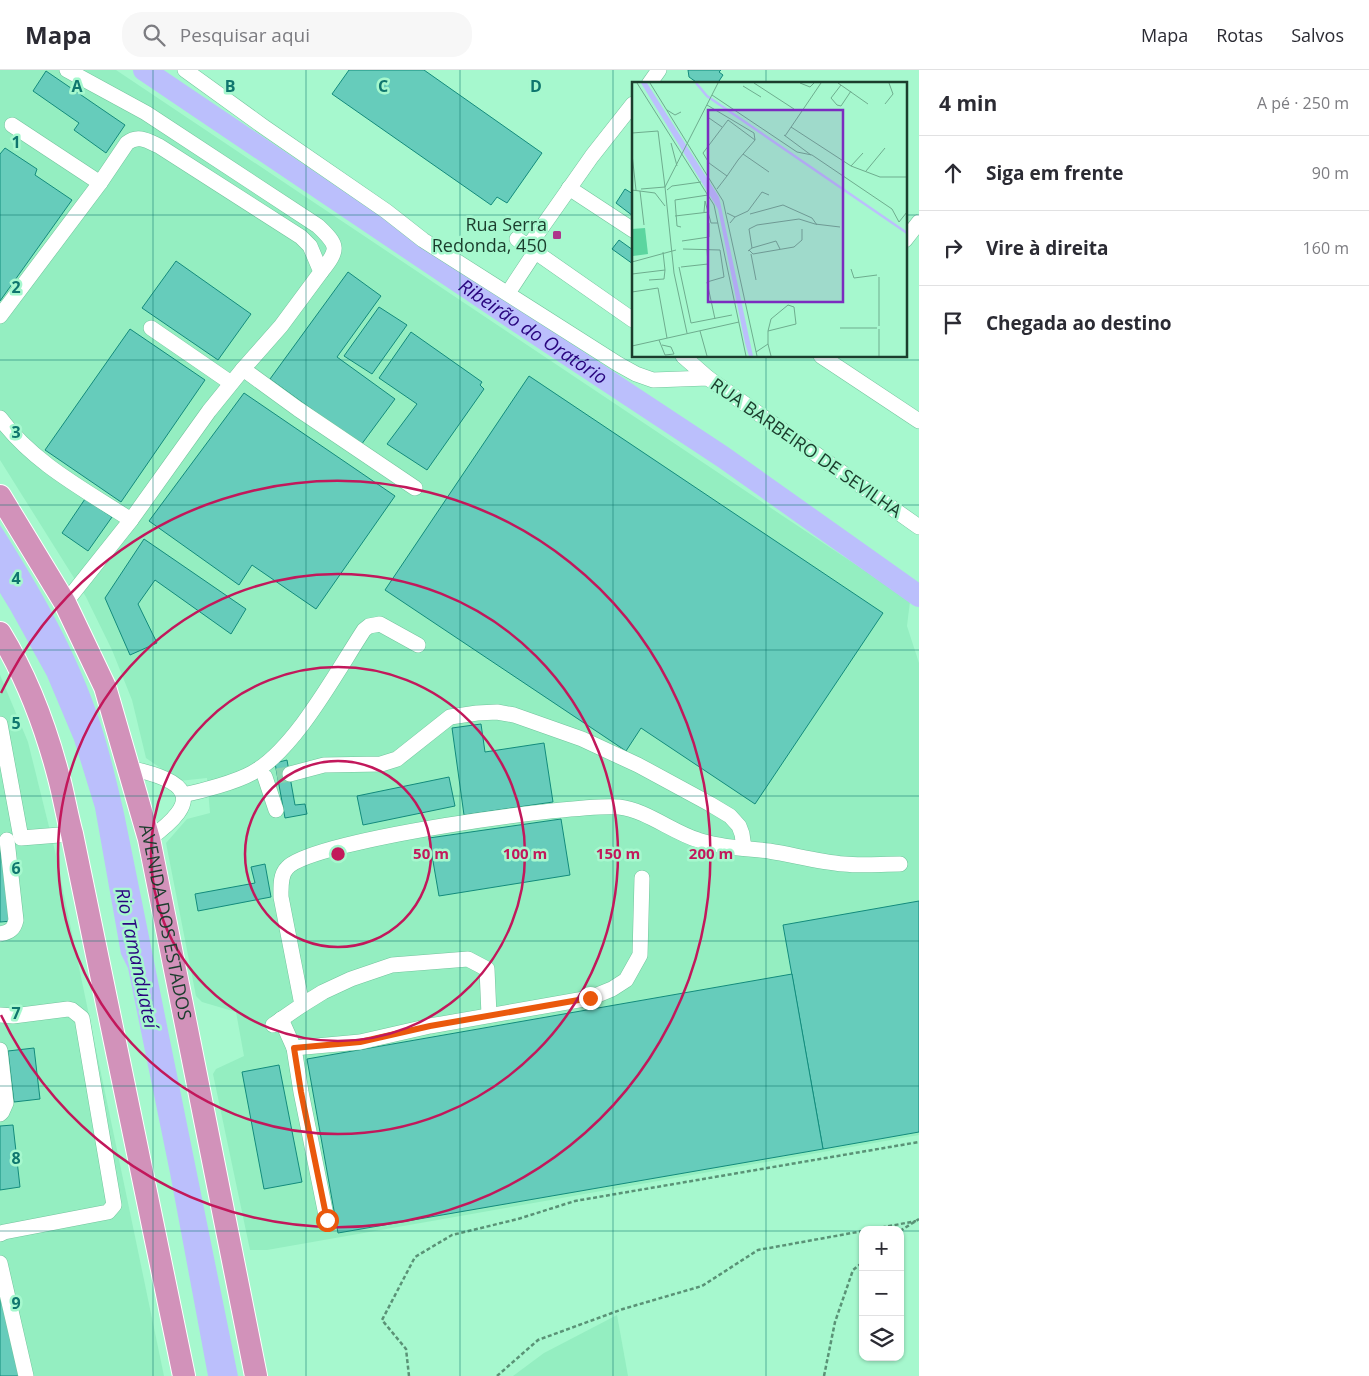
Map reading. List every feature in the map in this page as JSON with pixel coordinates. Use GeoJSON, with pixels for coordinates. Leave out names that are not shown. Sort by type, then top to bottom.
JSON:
{"type":"FeatureCollection","features":[{"type":"Feature","properties":{"kind":"highway","name":"AVENIDA DOS ESTADOS"},"geometry":{"type":"LineString","coordinates":[[0,496],[5,523],[65,603],[106,687],[130,768],[149,840],[256,1376]]}},
{"type":"Feature","properties":{"kind":"highway"},"geometry":{"type":"LineString","coordinates":[[2,640],[40,717],[59,778],[184,1376]]}},
{"type":"Feature","properties":{"kind":"street"},"geometry":{"type":"LineString","coordinates":[[65,603],[131,520],[231,383],[281,326],[331,259],[334,248],[334,243],[318,226],[146,113],[67,70]]}},
{"type":"Feature","properties":{"kind":"street","name":"RUA BARBEIRO DE SEVILHA"},"geometry":{"type":"LineString","coordinates":[[185,70],[386,211],[423,240],[508,292],[612,360],[644,377],[659,380],[708,378],[919,527]]}},
{"type":"Feature","properties":{"kind":"street"},"geometry":{"type":"LineString","coordinates":[[650,82],[659,70]]}},
{"type":"Feature","properties":{"kind":"street"},"geometry":{"type":"LineString","coordinates":[[508,292],[526,246],[632,105]]}},
{"type":"Feature","properties":{"kind":"street"},"geometry":{"type":"LineString","coordinates":[[12,125],[100,183]]}},
{"type":"Feature","properties":{"kind":"street"},"geometry":{"type":"LineString","coordinates":[[0,316],[100,183],[127,143],[133,138],[141,138],[159,146],[301,238],[310,246],[321,272]]}},
{"type":"Feature","properties":{"kind":"street"},"geometry":{"type":"LineString","coordinates":[[569,188],[632,229]]}},
{"type":"Feature","properties":{"kind":"street"},"geometry":{"type":"LineString","coordinates":[[906,239],[919,222]]}},
{"type":"Feature","properties":{"kind":"street"},"geometry":{"type":"LineString","coordinates":[[526,246],[632,319]]}},
{"type":"Feature","properties":{"kind":"street"},"geometry":{"type":"LineString","coordinates":[[151,328],[231,383]]}},
{"type":"Feature","properties":{"kind":"street"},"geometry":{"type":"LineString","coordinates":[[685,358],[708,378]]}},
{"type":"Feature","properties":{"kind":"street"},"geometry":{"type":"LineString","coordinates":[[824,358],[919,422]]}},
{"type":"Feature","properties":{"kind":"street"},"geometry":{"type":"LineString","coordinates":[[243,369],[298,409],[415,488]]}},
{"type":"Feature","properties":{"kind":"street"},"geometry":{"type":"LineString","coordinates":[[0,418],[10,432],[35,455],[61,475],[131,520]]}},
{"type":"Feature","properties":{"kind":"street"},"geometry":{"type":"LineString","coordinates":[[276,810],[271,775],[274,757],[303,724],[364,630],[369,626],[380,624],[418,645]]}},
{"type":"Feature","properties":{"kind":"street"},"geometry":{"type":"LineString","coordinates":[[183,795],[324,765],[381,764],[397,760],[450,717],[477,712],[497,712],[514,715],[582,739],[638,766],[723,812],[730,816],[739,826],[744,848]]}},
{"type":"Feature","properties":{"kind":"street"},"geometry":{"type":"LineString","coordinates":[[0,724],[3,760],[21,838],[72,834]]}},
{"type":"Feature","properties":{"kind":"street"},"geometry":{"type":"LineString","coordinates":[[130,768],[166,778],[180,788],[183,795],[184,803],[177,816],[149,840]]}},
{"type":"Feature","properties":{"kind":"street"},"geometry":{"type":"LineString","coordinates":[[302,1004],[281,897],[282,880],[286,868],[296,861],[323,851],[394,834],[536,812],[619,807],[635,810],[671,829],[698,840],[726,846],[844,864],[900,864]]}},
{"type":"Feature","properties":{"kind":"street"},"geometry":{"type":"LineString","coordinates":[[0,934],[10,931],[16,920],[7,840]]}},
{"type":"Feature","properties":{"kind":"street"},"geometry":{"type":"LineString","coordinates":[[294,1048],[360,1042],[430,1026],[590,998],[612,989],[626,980],[640,955],[642,878]]}},
{"type":"Feature","properties":{"kind":"street"},"geometry":{"type":"LineString","coordinates":[[327,1220],[294,1048],[277,1022],[323,992],[351,979],[392,965],[468,960],[487,969],[489,1016]]}},
{"type":"Feature","properties":{"kind":"street"},"geometry":{"type":"LineString","coordinates":[[0,1015],[13,1016],[72,1010],[82,1018],[114,1205],[108,1212],[0,1234]]}},
{"type":"Feature","properties":{"kind":"street"},"geometry":{"type":"LineString","coordinates":[[0,1050],[6,1103],[0,1114]]}},
{"type":"Feature","properties":{"kind":"street"},"geometry":{"type":"LineString","coordinates":[[0,1263],[26,1376]]}},
{"type":"Feature","properties":{"kind":"path"},"geometry":{"type":"LineString","coordinates":[[409,1376],[406,1349],[382,1320],[415,1258],[452,1235],[518,1219],[575,1201],[919,1142]]}},
{"type":"Feature","properties":{"kind":"path"},"geometry":{"type":"LineString","coordinates":[[888,1226],[917,1220]]}},
{"type":"Feature","properties":{"kind":"path"},"geometry":{"type":"LineString","coordinates":[[904,1228],[917,1220]]}},
{"type":"Feature","properties":{"kind":"path"},"geometry":{"type":"LineString","coordinates":[[497,1376],[538,1340],[623,1309],[702,1286],[758,1250],[859,1232]]}},
{"type":"Feature","properties":{"kind":"path"},"geometry":{"type":"LineString","coordinates":[[824,1376],[835,1322],[853,1270],[859,1265]]}},
{"type":"Feature","properties":{"kind":"shaded area"},"geometry":{"type":"Polygon","coordinates":[[[0,70],[116,70],[910,601],[907,626],[919,663],[919,1135],[267,1250],[250,1250],[213,1074],[216,1069],[244,1056],[236,1012],[202,1002],[196,996],[166,843],[187,819],[210,813],[207,778],[179,781],[146,758],[132,700],[112,650],[86,597],[0,460],[0,70]]]}},
{"type":"Feature","properties":{"kind":"shaded area"},"geometry":{"type":"Polygon","coordinates":[[[0,675],[28,742],[54,847],[164,1376],[0,1376],[0,675]]]}},
{"type":"Feature","properties":{"kind":"shaded area"},"geometry":{"type":"Polygon","coordinates":[[[617,1315],[628,1376],[513,1376],[544,1353],[617,1315]]]}},
{"type":"Feature","properties":{"kind":"water","name":"Rio Tamanduateí"},"geometry":{"type":"Polygon","coordinates":[[[0,525],[57,622],[92,698],[107,746],[124,813],[238,1376],[208,1376],[170,1173],[128,968],[121,954],[95,808],[74,740],[47,676],[0,593],[0,525]]]}},
{"type":"Feature","properties":{"kind":"building"},"geometry":{"type":"Polygon","coordinates":[[[349,70],[424,70],[542,153],[507,203],[497,197],[491,205],[332,94],[349,70]]]}},
{"type":"Feature","properties":{"kind":"building"},"geometry":{"type":"Polygon","coordinates":[[[688,70],[721,70],[719,72],[723,75],[718,82],[696,82],[689,77],[688,70]]]}},
{"type":"Feature","properties":{"kind":"building"},"geometry":{"type":"Polygon","coordinates":[[[46,71],[125,125],[106,153],[74,130],[79,123],[33,91],[46,71]]]}},
{"type":"Feature","properties":{"kind":"building"},"geometry":{"type":"Polygon","coordinates":[[[5,148],[37,169],[35,175],[72,200],[0,301],[0,154],[5,148]]]}},
{"type":"Feature","properties":{"kind":"building"},"geometry":{"type":"Polygon","coordinates":[[[625,189],[632,193],[632,215],[616,203],[625,189]]]}},
{"type":"Feature","properties":{"kind":"building"},"geometry":{"type":"Polygon","coordinates":[[[619,240],[632,249],[632,263],[612,249],[619,240]]]}},
{"type":"Feature","properties":{"kind":"building"},"geometry":{"type":"Polygon","coordinates":[[[176,261],[251,314],[218,360],[142,308],[176,261]]]}},
{"type":"Feature","properties":{"kind":"building"},"geometry":{"type":"Polygon","coordinates":[[[348,272],[381,296],[337,357],[395,399],[361,445],[270,379],[348,272]]]}},
{"type":"Feature","properties":{"kind":"building"},"geometry":{"type":"Polygon","coordinates":[[[379,307],[407,325],[372,374],[344,356],[379,307]]]}},
{"type":"Feature","properties":{"kind":"building"},"geometry":{"type":"Polygon","coordinates":[[[130,329],[205,380],[121,502],[45,450],[130,329]]]}},
{"type":"Feature","properties":{"kind":"building"},"geometry":{"type":"Polygon","coordinates":[[[411,332],[482,382],[480,385],[484,389],[427,470],[387,444],[417,404],[379,378],[411,332]]]}},
{"type":"Feature","properties":{"kind":"building"},"geometry":{"type":"Polygon","coordinates":[[[529,376],[883,613],[755,804],[641,728],[626,751],[385,590],[529,376]]]}},
{"type":"Feature","properties":{"kind":"building"},"geometry":{"type":"Polygon","coordinates":[[[244,393],[395,496],[316,609],[252,565],[239,585],[149,521],[244,393]]]}},
{"type":"Feature","properties":{"kind":"building"},"geometry":{"type":"Polygon","coordinates":[[[85,499],[112,517],[88,551],[62,533],[85,499]]]}},
{"type":"Feature","properties":{"kind":"building"},"geometry":{"type":"Polygon","coordinates":[[[144,539],[246,609],[231,634],[155,580],[138,604],[157,643],[130,655],[105,598],[144,539]]]}},
{"type":"Feature","properties":{"kind":"building"},"geometry":{"type":"Polygon","coordinates":[[[481,724],[485,752],[544,743],[553,802],[464,815],[452,728],[481,724]]]}},
{"type":"Feature","properties":{"kind":"building"},"geometry":{"type":"Polygon","coordinates":[[[287,760],[295,805],[305,804],[307,814],[285,818],[275,763],[287,760]]]}},
{"type":"Feature","properties":{"kind":"building"},"geometry":{"type":"Polygon","coordinates":[[[449,777],[455,806],[363,825],[357,796],[449,777]]]}},
{"type":"Feature","properties":{"kind":"building"},"geometry":{"type":"Polygon","coordinates":[[[561,819],[570,875],[439,896],[429,838],[561,819]]]}},
{"type":"Feature","properties":{"kind":"building"},"geometry":{"type":"Polygon","coordinates":[[[0,848],[12,921],[0,922],[0,848]]]}},
{"type":"Feature","properties":{"kind":"building"},"geometry":{"type":"Polygon","coordinates":[[[265,864],[271,897],[198,911],[195,894],[255,883],[251,867],[265,864]]]}},
{"type":"Feature","properties":{"kind":"building"},"geometry":{"type":"Polygon","coordinates":[[[919,901],[919,1132],[823,1149],[783,925],[919,901]]]}},
{"type":"Feature","properties":{"kind":"building"},"geometry":{"type":"Polygon","coordinates":[[[792,974],[823,1149],[338,1233],[307,1059],[792,974]]]}},
{"type":"Feature","properties":{"kind":"building"},"geometry":{"type":"Polygon","coordinates":[[[34,1048],[40,1099],[14,1102],[8,1051],[34,1048]]]}},
{"type":"Feature","properties":{"kind":"building"},"geometry":{"type":"Polygon","coordinates":[[[279,1065],[302,1182],[264,1189],[242,1072],[279,1065]]]}},
{"type":"Feature","properties":{"kind":"building"},"geometry":{"type":"Polygon","coordinates":[[[13,1125],[20,1187],[0,1190],[0,1126],[13,1125]]]}},
{"type":"Feature","properties":{"kind":"building"},"geometry":{"type":"Polygon","coordinates":[[[0,1283],[21,1376],[0,1376],[0,1283]]]}},
{"type":"Feature","properties":{"kind":"waterway","name":"Ribeirão do Oratório"},"geometry":{"type":"LineString","coordinates":[[144,70],[723,457],[919,596]]}},
{"type":"Feature","properties":{"kind":"tunnel"},"geometry":{"type":"LineString","coordinates":[[277,776],[290,774]]}},
{"type":"Feature","properties":{"kind":"place","name":"Rua Serra Redonda, 450"},"geometry":{"type":"Point","coordinates":[557,235]}},
{"type":"Feature","properties":{"kind":"route"},"geometry":{"type":"LineString","coordinates":[[327,1220],[294,1048],[360,1042],[430,1026],[590,998]]}}]}
